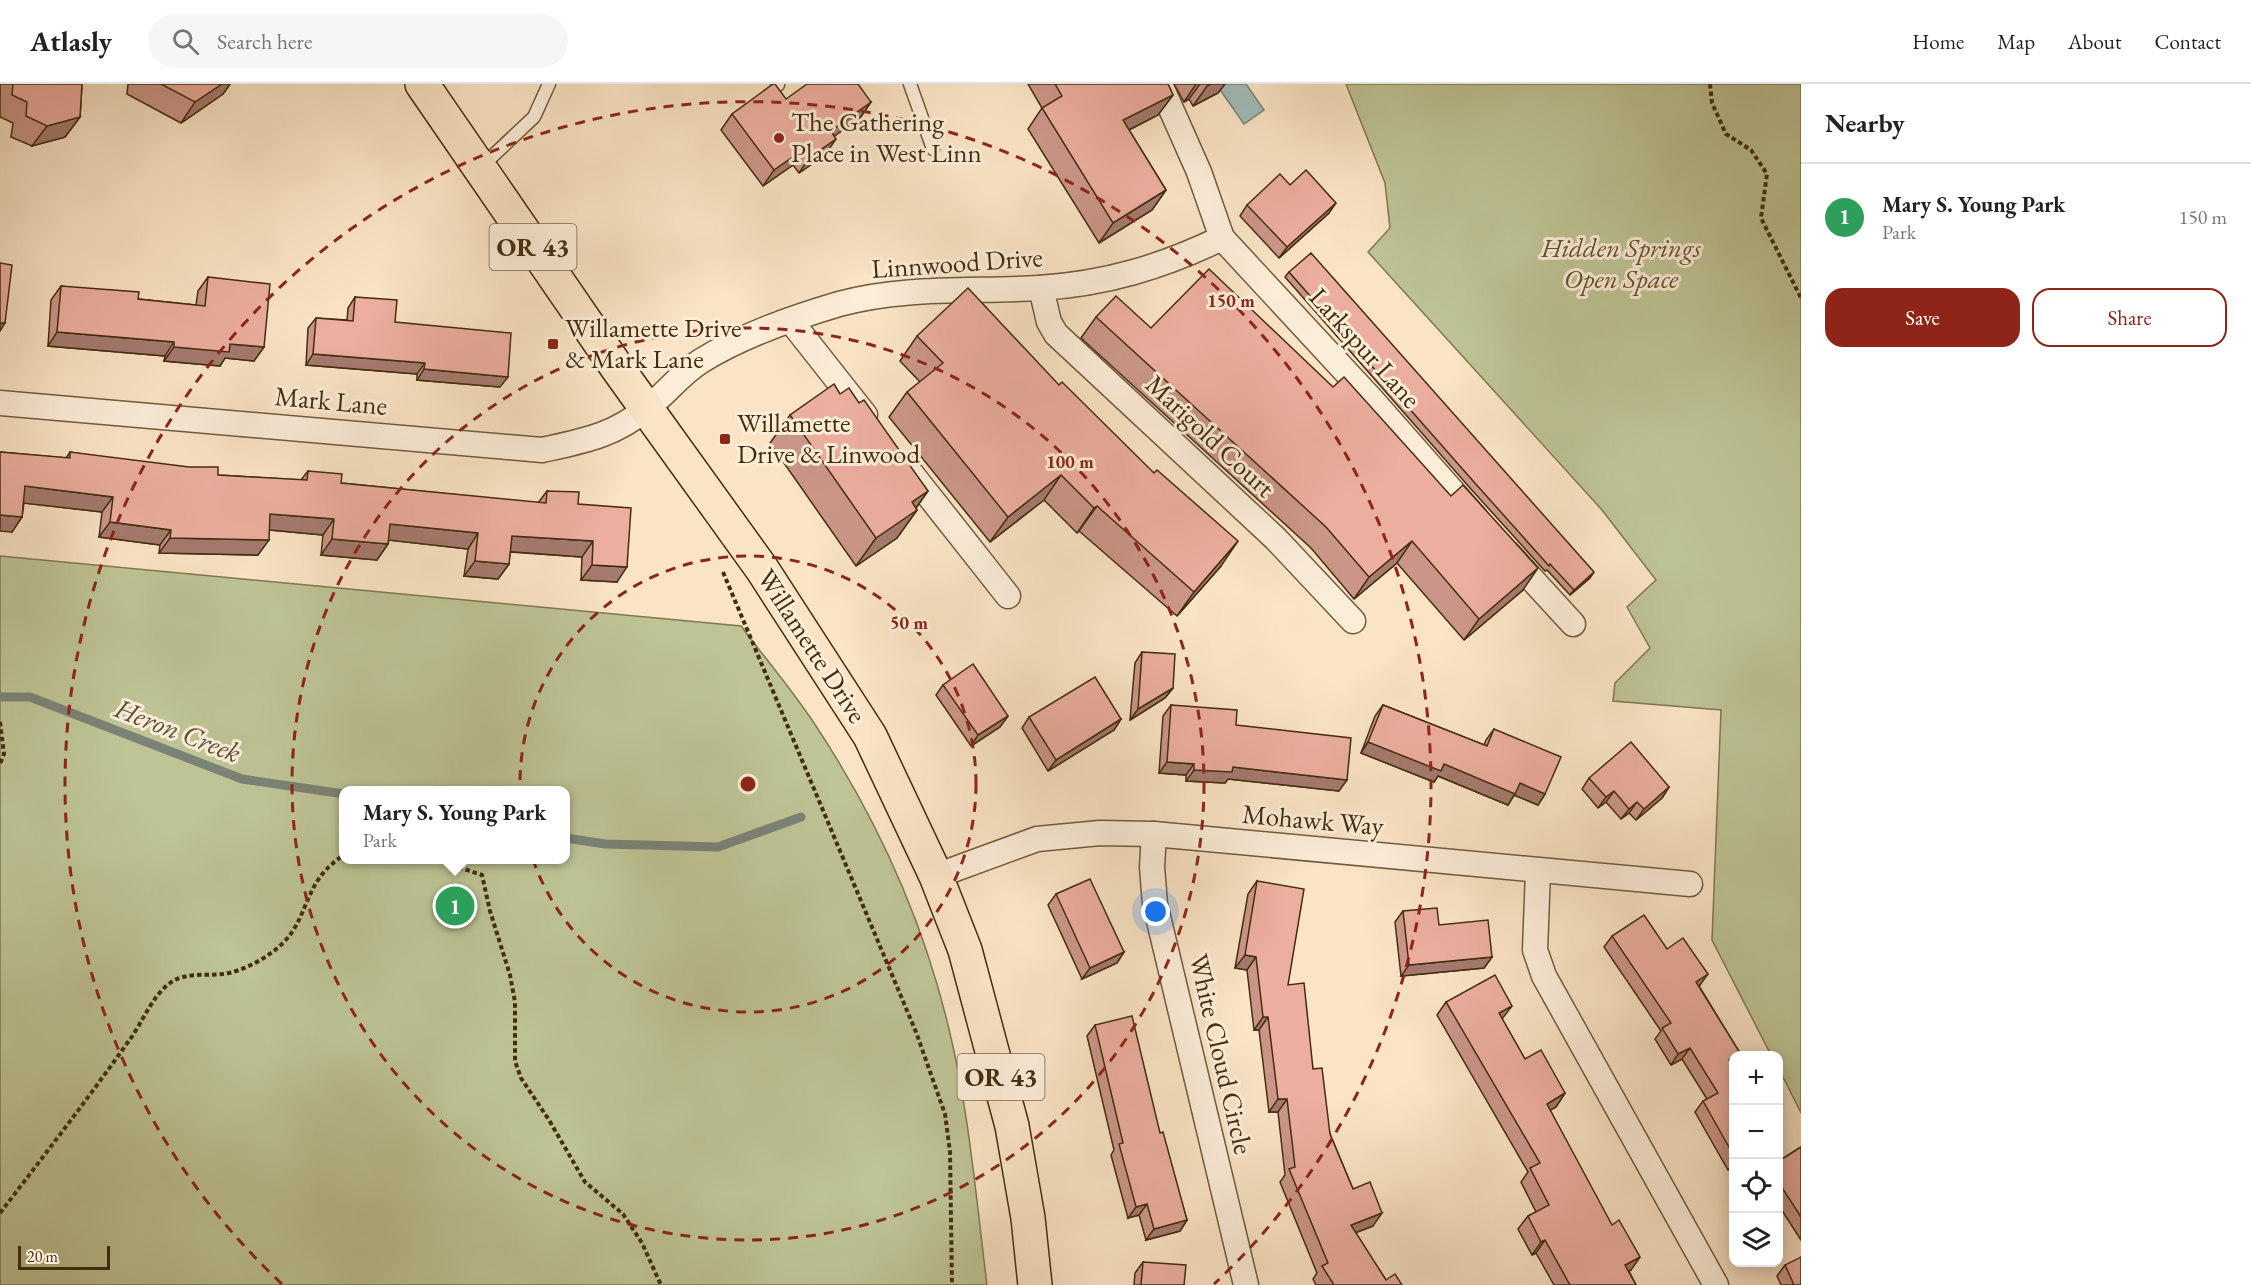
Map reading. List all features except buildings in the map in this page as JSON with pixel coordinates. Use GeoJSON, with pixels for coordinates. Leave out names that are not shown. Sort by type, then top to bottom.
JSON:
{"type":"FeatureCollection","features":[{"type":"Feature","properties":{"kind":"main road","name":"Willamette Drive"},"geometry":{"type":"LineString","coordinates":[[422,84],[479,169],[762,569],[852,706],[885,766],[936,876],[966,950],[1003,1085],[1028,1218],[1035,1285]]}},
{"type":"Feature","properties":{"kind":"street","name":"Larkspur Lane"},"geometry":{"type":"LineString","coordinates":[[1160,84],[1199,172],[1222,238],[1372,400],[1573,624]]}},
{"type":"Feature","properties":{"kind":"street","name":"Linnwood Drive"},"geometry":{"type":"LineString","coordinates":[[648,408],[698,363],[729,345],[790,320],[842,303],[921,291],[1041,288],[1136,273],[1177,260],[1222,238]]}},
{"type":"Feature","properties":{"kind":"street","name":"Marigold Court"},"geometry":{"type":"LineString","coordinates":[[1041,288],[1049,322],[1056,334],[1276,539],[1353,621]]}},
{"type":"Feature","properties":{"kind":"street"},"geometry":{"type":"LineString","coordinates":[[790,320],[1008,596]]}},
{"type":"Feature","properties":{"kind":"street","name":"Mark Lane"},"geometry":{"type":"LineString","coordinates":[[0,402],[542,450],[616,431],[648,408]]}},
{"type":"Feature","properties":{"kind":"street","name":"Mohawk Way"},"geometry":{"type":"LineString","coordinates":[[936,876],[1038,839],[1100,833],[1154,834],[1690,884]]}},
{"type":"Feature","properties":{"kind":"street","name":"White Cloud Circle"},"geometry":{"type":"LineString","coordinates":[[1154,834],[1152,867],[1155,904],[1246,1285]]}},
{"type":"Feature","properties":{"kind":"street"},"geometry":{"type":"LineString","coordinates":[[1538,871],[1535,950],[1544,976],[1716,1285]]}},
{"type":"Feature","properties":{"kind":"lane"},"geometry":{"type":"LineString","coordinates":[[479,169],[534,117],[549,84]]}},
{"type":"Feature","properties":{"kind":"lane"},"geometry":{"type":"LineString","coordinates":[[910,84],[933,149]]}},
{"type":"Feature","properties":{"kind":"path"},"geometry":{"type":"LineString","coordinates":[[1710,84],[1712,103],[1726,134],[1752,150],[1767,174],[1761,218],[1801,298]]}},
{"type":"Feature","properties":{"kind":"path"},"geometry":{"type":"LineString","coordinates":[[722,567],[728,588],[916,1032],[945,1114],[950,1152],[952,1285]]}},
{"type":"Feature","properties":{"kind":"path"},"geometry":{"type":"LineString","coordinates":[[0,722],[4,754],[0,764]]}},
{"type":"Feature","properties":{"kind":"path"},"geometry":{"type":"LineString","coordinates":[[0,1213],[81,1108],[170,983],[183,976],[225,974],[244,968],[282,944],[292,930],[316,880],[339,859]]}},
{"type":"Feature","properties":{"kind":"path"},"geometry":{"type":"LineString","coordinates":[[449,864],[482,875],[515,1002],[515,1061],[521,1078],[549,1120],[585,1182],[623,1214],[642,1243],[661,1285]]}},
{"type":"Feature","properties":{"kind":"green space","name":"Hidden Springs Open Space"},"geometry":{"type":"Polygon","coordinates":[[[1346,84],[1801,84],[1801,1113],[1783,1077],[1783,1051],[1769,1051],[1712,940],[1721,710],[1613,701],[1615,683],[1650,648],[1627,607],[1656,580],[1602,510],[1368,252],[1390,228],[1385,183],[1346,84]]]}},
{"type":"Feature","properties":{"kind":"green space"},"geometry":{"type":"Polygon","coordinates":[[[0,556],[741,626],[806,711],[857,794],[894,868],[925,946],[948,1025],[961,1089],[987,1285],[0,1285],[0,556]]]}},
{"type":"Feature","properties":{"kind":"water"},"geometry":{"type":"Polygon","coordinates":[[[1216,84],[1246,84],[1264,110],[1244,124],[1216,84]]]}},
{"type":"Feature","properties":{"kind":"waterway","name":"Heron Creek"},"geometry":{"type":"LineString","coordinates":[[0,697],[30,697],[242,779],[339,793]]}},
{"type":"Feature","properties":{"kind":"waterway","name":"Heron Creek"},"geometry":{"type":"LineString","coordinates":[[570,839],[605,844],[718,847],[801,817]]}},
{"type":"Feature","properties":{"kind":"place","name":"The Gathering Place in West Linn"},"geometry":{"type":"Point","coordinates":[779,138]}},
{"type":"Feature","properties":{"kind":"place","name":"Willamette Drive & Mark Lane"},"geometry":{"type":"Point","coordinates":[553,344]}},
{"type":"Feature","properties":{"kind":"place","name":"Willamette Drive & Linwood"},"geometry":{"type":"Point","coordinates":[725,439]}},
{"type":"Feature","properties":{"kind":"place","name":"Mary S. Young Park"},"geometry":{"type":"Point","coordinates":[455,906]}}]}
